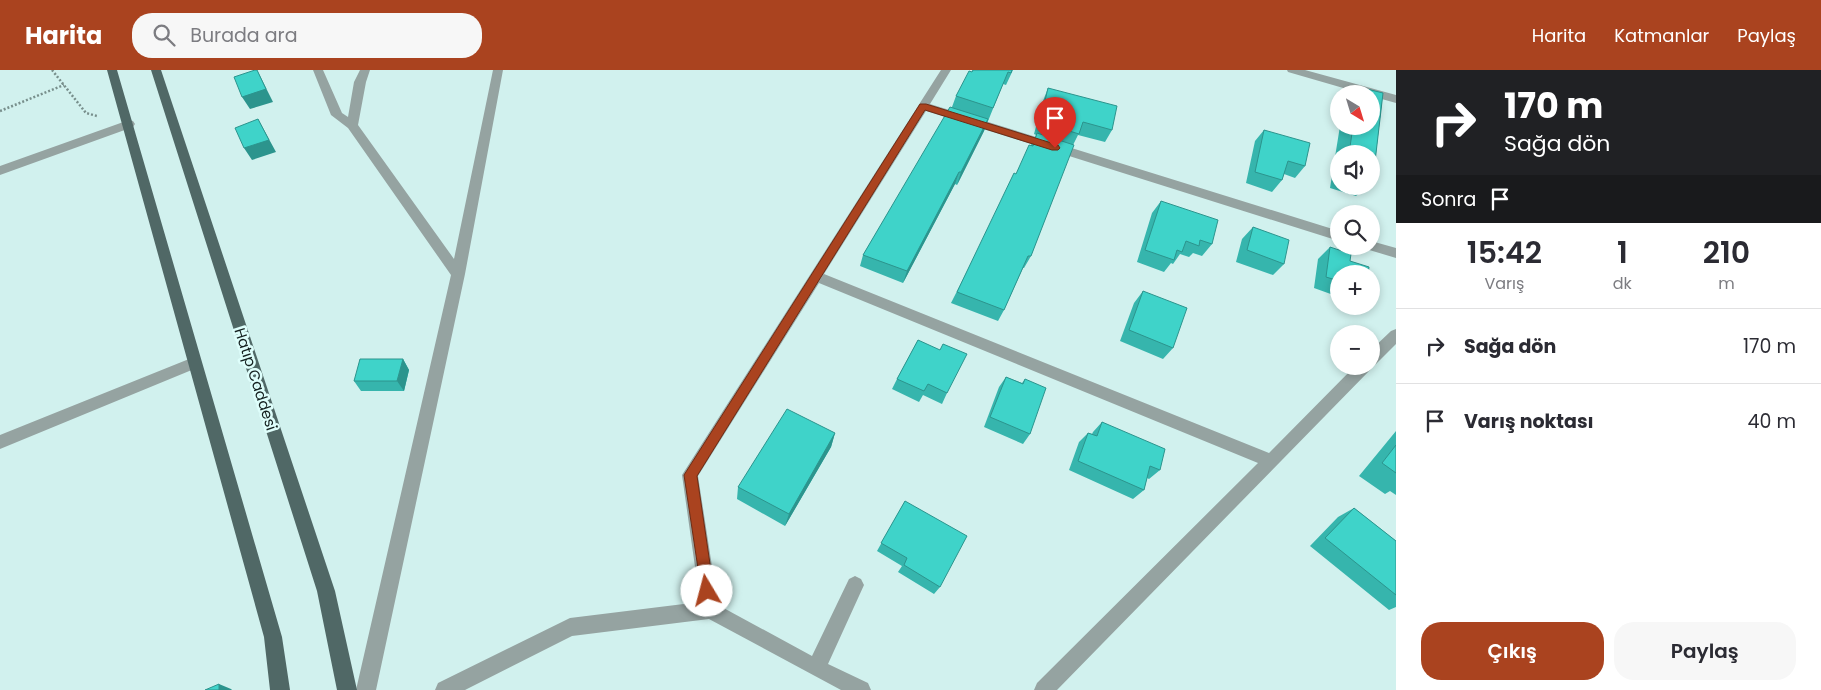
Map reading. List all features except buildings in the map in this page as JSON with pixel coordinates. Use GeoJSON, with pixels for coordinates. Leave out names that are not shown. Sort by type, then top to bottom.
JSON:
{"type":"FeatureCollection","features":[{"type":"Feature","properties":{"kind":"main road"},"geometry":{"type":"LineString","coordinates":[[112,70],[129,124],[194,362],[273,637],[280,690]]}},
{"type":"Feature","properties":{"kind":"main road","name":"Hatıp Caddesi"},"geometry":{"type":"LineString","coordinates":[[156,70],[326,591],[347,690]]}},
{"type":"Feature","properties":{"kind":"street"},"geometry":{"type":"LineString","coordinates":[[318,70],[337,115],[352,125],[458,274]]}},
{"type":"Feature","properties":{"kind":"street"},"geometry":{"type":"LineString","coordinates":[[352,125],[360,82],[365,70]]}},
{"type":"Feature","properties":{"kind":"street"},"geometry":{"type":"LineString","coordinates":[[366,690],[458,274],[498,70]]}},
{"type":"Feature","properties":{"kind":"street"},"geometry":{"type":"LineString","coordinates":[[710,610],[690,475],[946,70]]}},
{"type":"Feature","properties":{"kind":"street"},"geometry":{"type":"LineString","coordinates":[[1292,70],[1396,99]]}},
{"type":"Feature","properties":{"kind":"street"},"geometry":{"type":"LineString","coordinates":[[923,106],[1330,233]]}},
{"type":"Feature","properties":{"kind":"street"},"geometry":{"type":"LineString","coordinates":[[0,171],[129,124]]}},
{"type":"Feature","properties":{"kind":"street"},"geometry":{"type":"LineString","coordinates":[[1380,249],[1396,253]]}},
{"type":"Feature","properties":{"kind":"street"},"geometry":{"type":"LineString","coordinates":[[816,276],[1271,461]]}},
{"type":"Feature","properties":{"kind":"street"},"geometry":{"type":"LineString","coordinates":[[1380,351],[1396,335]]}},
{"type":"Feature","properties":{"kind":"street"},"geometry":{"type":"LineString","coordinates":[[0,442],[194,362]]}},
{"type":"Feature","properties":{"kind":"street"},"geometry":{"type":"LineString","coordinates":[[1044,690],[1356,375]]}},
{"type":"Feature","properties":{"kind":"street"},"geometry":{"type":"LineString","coordinates":[[816,668],[855,585]]}},
{"type":"Feature","properties":{"kind":"street"},"geometry":{"type":"LineString","coordinates":[[445,690],[570,627],[710,610],[816,668],[861,690]]}},
{"type":"Feature","properties":{"kind":"path"},"geometry":{"type":"LineString","coordinates":[[52,70],[86,113],[129,124]]}},
{"type":"Feature","properties":{"kind":"path"},"geometry":{"type":"LineString","coordinates":[[0,111],[64,85]]}},
{"type":"Feature","properties":{"kind":"route"},"geometry":{"type":"LineString","coordinates":[[707,591],[690,475],[923,106],[1055,148]]}}]}
